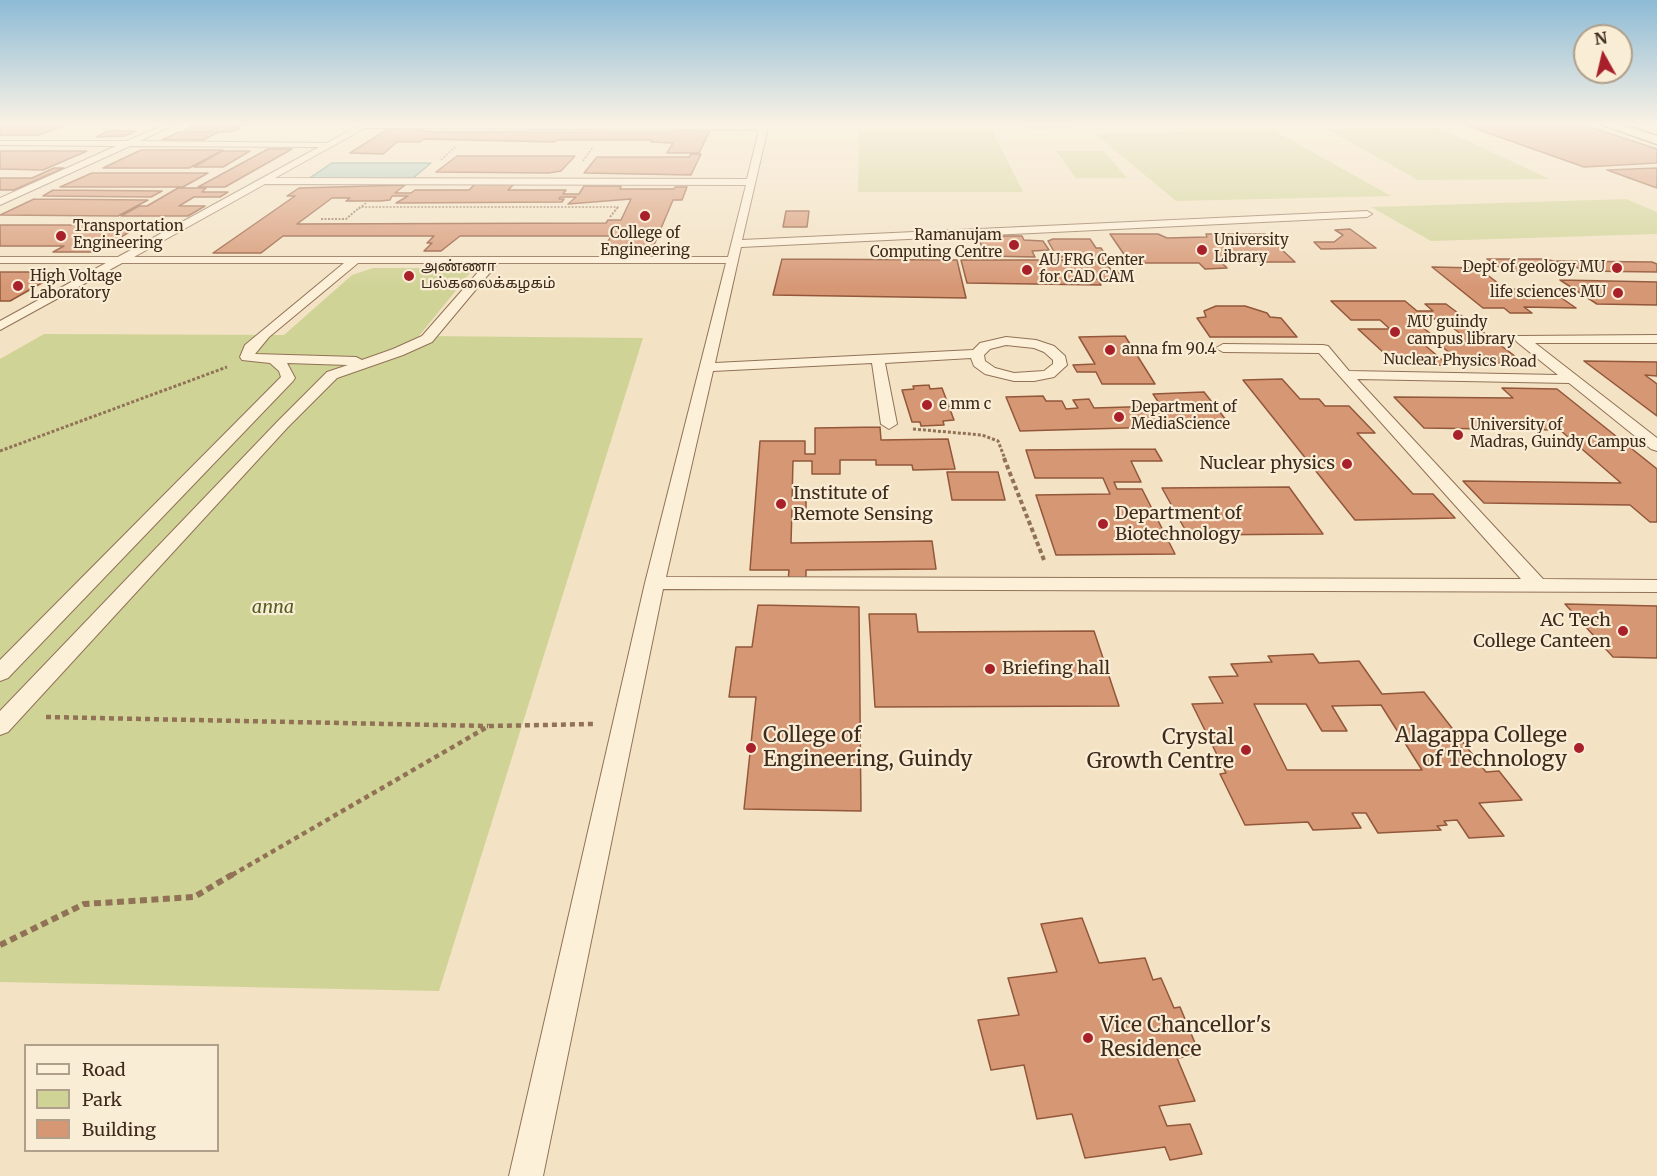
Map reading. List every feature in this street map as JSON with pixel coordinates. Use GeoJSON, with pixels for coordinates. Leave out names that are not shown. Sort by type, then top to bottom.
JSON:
{"type":"FeatureCollection","features":[{"type":"Feature","properties":{"kind":"lane"},"geometry":{"type":"LineString","coordinates":[[0,202],[53,178]]}},
{"type":"Feature","properties":{"kind":"lane"},"geometry":{"type":"LineString","coordinates":[[0,326],[271,178]]}},
{"type":"Feature","properties":{"kind":"lane"},"geometry":{"type":"LineString","coordinates":[[526,1176],[655,584],[751,178]]}},
{"type":"Feature","properties":{"kind":"lane"},"geometry":{"type":"LineString","coordinates":[[265,181],[750,182]]}},
{"type":"Feature","properties":{"kind":"lane"},"geometry":{"type":"LineString","coordinates":[[0,192],[22,192]]}},
{"type":"Feature","properties":{"kind":"lane"},"geometry":{"type":"LineString","coordinates":[[0,260],[494,261],[734,252],[1366,214]]}},
{"type":"Feature","properties":{"kind":"lane"},"geometry":{"type":"LineString","coordinates":[[355,260],[264,334],[250,348],[247,357],[348,362],[371,360]]}},
{"type":"Feature","properties":{"kind":"lane"},"geometry":{"type":"LineString","coordinates":[[4,721],[332,375],[398,352],[427,339],[494,261]]}},
{"type":"Feature","properties":{"kind":"lane"},"geometry":{"type":"LineString","coordinates":[[1657,339],[1522,339],[1657,446]]}},
{"type":"Feature","properties":{"kind":"lane"},"geometry":{"type":"LineString","coordinates":[[708,367],[977,354],[985,346],[1016,341],[1049,349],[1060,359],[1060,365],[1049,374],[1014,377],[990,371],[979,363],[977,354]]}},
{"type":"Feature","properties":{"kind":"lane"},"geometry":{"type":"LineString","coordinates":[[1223,348],[1323,349],[1537,585]]}},
{"type":"Feature","properties":{"kind":"lane"},"geometry":{"type":"LineString","coordinates":[[0,673],[288,378],[285,369],[274,359]]}},
{"type":"Feature","properties":{"kind":"lane"},"geometry":{"type":"LineString","coordinates":[[879,360],[889,424]]}},
{"type":"Feature","properties":{"kind":"lane","name":"Nuclear Physics Road"},"geometry":{"type":"LineString","coordinates":[[1346,375],[1572,379]]}},
{"type":"Feature","properties":{"kind":"lane"},"geometry":{"type":"LineString","coordinates":[[655,584],[1657,586]]}},
{"type":"Feature","properties":{"kind":"path"},"geometry":{"type":"LineString","coordinates":[[321,219],[346,219],[366,203],[358,203]]}},
{"type":"Feature","properties":{"kind":"path"},"geometry":{"type":"LineString","coordinates":[[362,207],[618,207],[610,217]]}},
{"type":"Feature","properties":{"kind":"path"},"geometry":{"type":"LineString","coordinates":[[0,451],[223,369],[247,357]]}},
{"type":"Feature","properties":{"kind":"path"},"geometry":{"type":"LineString","coordinates":[[889,424],[982,435],[998,441],[1053,584]]}},
{"type":"Feature","properties":{"kind":"path"},"geometry":{"type":"LineString","coordinates":[[4,721],[489,726],[624,724]]}},
{"type":"Feature","properties":{"kind":"path"},"geometry":{"type":"LineString","coordinates":[[0,945],[84,904],[194,897],[489,726]]}},
{"type":"Feature","properties":{"kind":"green space"},"geometry":{"type":"Polygon","coordinates":[[[858,178],[1016,178],[1023,192],[858,192],[858,178]]]}},
{"type":"Feature","properties":{"kind":"green space"},"geometry":{"type":"Polygon","coordinates":[[[1148,178],[1359,178],[1391,196],[1176,201],[1148,178]]]}},
{"type":"Feature","properties":{"kind":"green space"},"geometry":{"type":"Polygon","coordinates":[[[1414,178],[1550,179],[1418,180],[1414,178]]]}},
{"type":"Feature","properties":{"kind":"green space"},"geometry":{"type":"Polygon","coordinates":[[[1626,199],[1657,212],[1657,234],[1431,241],[1371,207],[1626,199]]]}},
{"type":"Feature","properties":{"kind":"green space","name":"anna"},"geometry":{"type":"Polygon","coordinates":[[[373,268],[456,268],[467,270],[470,273],[419,336],[643,338],[439,991],[0,982],[0,359],[44,334],[284,335],[352,275],[373,268]]]}},
{"type":"Feature","properties":{"kind":"water"},"geometry":{"type":"Polygon","coordinates":[[[310,178],[413,178],[412,179],[308,179],[310,178]]]}},
{"type":"Feature","properties":{"kind":"building"},"geometry":{"type":"Polygon","coordinates":[[[0,178],[42,178],[14,190],[0,190],[0,178]]]}},
{"type":"Feature","properties":{"kind":"building"},"geometry":{"type":"Polygon","coordinates":[[[81,178],[199,178],[183,187],[60,187],[81,178]]]}},
{"type":"Feature","properties":{"kind":"building"},"geometry":{"type":"Polygon","coordinates":[[[215,178],[241,178],[225,187],[198,187],[215,178]]]}},
{"type":"Feature","properties":{"kind":"building"},"geometry":{"type":"Polygon","coordinates":[[[1629,178],[1657,178],[1657,188],[1629,178]]]}},
{"type":"Feature","properties":{"kind":"building","name":"College of Engineering"},"geometry":{"type":"Polygon","coordinates":[[[475,184],[514,184],[508,190],[566,190],[563,194],[579,194],[584,186],[621,186],[620,189],[687,187],[682,200],[673,200],[651,252],[602,252],[611,236],[460,236],[441,251],[424,251],[432,243],[427,243],[434,236],[283,236],[261,253],[213,253],[295,196],[287,196],[299,188],[405,185],[395,193],[411,193],[415,190],[469,190],[475,184]],[[392,196],[390,200],[380,201],[346,201],[350,198],[332,198],[297,224],[606,223],[608,220],[621,220],[631,199],[568,204],[576,197],[560,197],[559,199],[564,199],[562,202],[396,203],[408,196],[392,196]]]}},
{"type":"Feature","properties":{"kind":"building"},"geometry":{"type":"Polygon","coordinates":[[[178,188],[206,188],[202,192],[228,192],[220,197],[194,197],[179,206],[205,206],[188,216],[121,216],[139,206],[147,206],[178,188]]]}},
{"type":"Feature","properties":{"kind":"building"},"geometry":{"type":"Polygon","coordinates":[[[53,190],[162,191],[151,197],[43,196],[53,190]]]}},
{"type":"Feature","properties":{"kind":"building"},"geometry":{"type":"Polygon","coordinates":[[[34,199],[148,200],[118,216],[0,215],[34,199]]]}},
{"type":"Feature","properties":{"kind":"building"},"geometry":{"type":"Polygon","coordinates":[[[786,211],[809,211],[807,227],[783,227],[786,211]]]}},
{"type":"Feature","properties":{"kind":"building","name":"Transportation Engineering"},"geometry":{"type":"Polygon","coordinates":[[[0,225],[141,225],[96,252],[53,252],[64,246],[0,246],[0,225]]]}},
{"type":"Feature","properties":{"kind":"building"},"geometry":{"type":"Polygon","coordinates":[[[1350,229],[1376,248],[1321,249],[1314,242],[1334,242],[1343,235],[1335,230],[1350,229]]]}},
{"type":"Feature","properties":{"kind":"building","name":"University Library"},"geometry":{"type":"Polygon","coordinates":[[[1110,234],[1158,234],[1167,238],[1207,237],[1206,234],[1265,234],[1295,262],[1221,262],[1227,268],[1205,269],[1199,263],[1130,263],[1110,234]]]}},
{"type":"Feature","properties":{"kind":"building","name":"Ramanujam Computing Centre"},"geometry":{"type":"Polygon","coordinates":[[[978,236],[1022,236],[1024,240],[1043,241],[1049,250],[1032,251],[1035,257],[985,256],[978,236]]]}},
{"type":"Feature","properties":{"kind":"building"},"geometry":{"type":"Polygon","coordinates":[[[1090,239],[1096,248],[1101,248],[1107,257],[1101,257],[1112,271],[1117,271],[1123,279],[1095,279],[1082,257],[1057,257],[1048,241],[1090,239]]]}},
{"type":"Feature","properties":{"kind":"building"},"geometry":{"type":"Polygon","coordinates":[[[782,259],[957,260],[966,298],[773,295],[782,259]]]}},
{"type":"Feature","properties":{"kind":"building"},"geometry":{"type":"Polygon","coordinates":[[[1487,259],[1544,259],[1558,263],[1552,264],[1564,271],[1505,271],[1487,259]]]}},
{"type":"Feature","properties":{"kind":"building","name":"AU FRG Center for CAD CAM"},"geometry":{"type":"Polygon","coordinates":[[[961,260],[1084,260],[1101,285],[967,283],[961,260]]]}},
{"type":"Feature","properties":{"kind":"building","name":"Dept of geology MU"},"geometry":{"type":"Polygon","coordinates":[[[1557,261],[1652,262],[1657,264],[1657,272],[1583,271],[1571,264],[1561,264],[1557,261]]]}},
{"type":"Feature","properties":{"kind":"building"},"geometry":{"type":"Polygon","coordinates":[[[1432,267],[1478,268],[1506,289],[1550,290],[1576,308],[1524,307],[1532,313],[1510,313],[1504,308],[1483,308],[1432,267]]]}},
{"type":"Feature","properties":{"kind":"building","name":"High Voltage Laboratory"},"geometry":{"type":"Polygon","coordinates":[[[0,272],[61,272],[10,301],[0,301],[0,272]]]}},
{"type":"Feature","properties":{"kind":"building","name":"life sciences MU"},"geometry":{"type":"Polygon","coordinates":[[[1560,280],[1657,282],[1657,305],[1597,304],[1560,280]]]}},
{"type":"Feature","properties":{"kind":"building","name":"MU guindy campus library"},"geometry":{"type":"Polygon","coordinates":[[[1331,301],[1405,301],[1417,311],[1433,311],[1425,304],[1446,304],[1524,363],[1462,363],[1435,341],[1420,341],[1448,365],[1397,365],[1358,329],[1390,329],[1380,320],[1351,320],[1331,301]],[[1413,319],[1432,335],[1462,335],[1442,319],[1413,319]]]}},
{"type":"Feature","properties":{"kind":"building"},"geometry":{"type":"Polygon","coordinates":[[[1216,306],[1245,306],[1267,313],[1270,317],[1281,318],[1297,337],[1210,337],[1197,318],[1206,317],[1204,311],[1216,306]]]}},
{"type":"Feature","properties":{"kind":"building","name":"anna fm 90.4"},"geometry":{"type":"Polygon","coordinates":[[[1125,336],[1155,384],[1102,384],[1096,372],[1077,372],[1073,365],[1095,364],[1079,337],[1125,336]]]}},
{"type":"Feature","properties":{"kind":"building"},"geometry":{"type":"Polygon","coordinates":[[[1584,361],[1657,362],[1657,376],[1645,375],[1657,384],[1657,416],[1584,361]]]}},
{"type":"Feature","properties":{"kind":"building","name":"Nuclear physics"},"geometry":{"type":"Polygon","coordinates":[[[1282,379],[1300,399],[1319,399],[1325,406],[1349,406],[1375,433],[1357,433],[1413,494],[1433,494],[1455,518],[1355,520],[1243,380],[1282,379]]]}},
{"type":"Feature","properties":{"kind":"building","name":"e mm c"},"geometry":{"type":"Polygon","coordinates":[[[929,385],[930,389],[942,388],[954,420],[943,421],[944,425],[921,426],[920,422],[912,422],[902,390],[914,389],[913,386],[929,385]]]}},
{"type":"Feature","properties":{"kind":"building"},"geometry":{"type":"Polygon","coordinates":[[[1502,388],[1557,389],[1657,469],[1657,522],[1650,522],[1630,505],[1484,503],[1463,481],[1621,483],[1560,430],[1424,428],[1394,397],[1513,398],[1502,388]]]}},
{"type":"Feature","properties":{"kind":"building","name":"Department of MediaScience"},"geometry":{"type":"Polygon","coordinates":[[[1204,392],[1230,425],[1020,431],[1006,397],[1043,396],[1046,401],[1062,401],[1066,409],[1078,408],[1073,400],[1089,399],[1094,408],[1161,406],[1153,394],[1204,392]]]}},
{"type":"Feature","properties":{"kind":"building","name":"Institute of Remote Sensing"},"geometry":{"type":"Polygon","coordinates":[[[880,427],[881,440],[948,439],[955,469],[913,470],[912,465],[876,465],[876,460],[840,460],[840,474],[812,474],[812,461],[793,461],[792,500],[806,500],[806,508],[792,508],[791,543],[932,541],[936,569],[806,570],[806,581],[788,581],[789,570],[750,570],[760,441],[805,441],[805,454],[815,454],[815,428],[880,427]]]}},
{"type":"Feature","properties":{"kind":"building","name":"Department of Biotechnology"},"geometry":{"type":"Polygon","coordinates":[[[1155,449],[1162,461],[1131,461],[1141,482],[1114,482],[1117,489],[1142,489],[1175,554],[1056,555],[1036,495],[1110,494],[1103,478],[1035,478],[1026,450],[1155,449]]]}},
{"type":"Feature","properties":{"kind":"building"},"geometry":{"type":"Polygon","coordinates":[[[947,472],[998,472],[1005,500],[952,500],[947,472]]]}},
{"type":"Feature","properties":{"kind":"building"},"geometry":{"type":"Polygon","coordinates":[[[1289,487],[1323,534],[1188,535],[1162,488],[1289,487]]]}},
{"type":"Feature","properties":{"kind":"building","name":"AC Tech College Canteen"},"geometry":{"type":"Polygon","coordinates":[[[1565,604],[1657,606],[1657,658],[1613,657],[1565,604]]]}},
{"type":"Feature","properties":{"kind":"building"},"geometry":{"type":"Polygon","coordinates":[[[758,605],[859,607],[861,811],[744,809],[756,697],[729,697],[736,647],[752,647],[758,605]]]}},
{"type":"Feature","properties":{"kind":"building","name":"Briefing hall"},"geometry":{"type":"Polygon","coordinates":[[[869,614],[916,614],[918,632],[1094,631],[1119,706],[875,707],[869,614]]]}},
{"type":"Feature","properties":{"kind":"building","name":"Crystal Growth Centre"},"geometry":{"type":"Polygon","coordinates":[[[1313,654],[1319,663],[1359,661],[1382,694],[1424,692],[1486,772],[1499,771],[1522,800],[1479,803],[1504,836],[1469,838],[1457,820],[1444,821],[1447,825],[1437,826],[1441,830],[1378,833],[1366,813],[1352,813],[1361,828],[1313,830],[1308,822],[1245,825],[1220,774],[1226,773],[1192,704],[1223,703],[1209,677],[1238,676],[1231,664],[1272,662],[1268,656],[1313,654]],[[1254,704],[1287,770],[1422,770],[1381,705],[1332,706],[1347,731],[1322,731],[1306,704],[1254,704]]]}},
{"type":"Feature","properties":{"kind":"building","name":"Vice Chancellor's Residence"},"geometry":{"type":"Polygon","coordinates":[[[1082,918],[1099,963],[1145,958],[1153,980],[1161,978],[1174,1008],[1180,1007],[1200,1055],[1177,1058],[1195,1101],[1159,1106],[1167,1126],[1190,1124],[1202,1154],[1170,1160],[1165,1147],[1085,1158],[1072,1114],[1037,1119],[1024,1065],[991,1070],[978,1020],[1019,1015],[1008,978],[1057,972],[1041,924],[1082,918]]]}},
{"type":"Feature","properties":{"kind":"place","name":"College of Engineering"},"geometry":{"type":"Point","coordinates":[645,216]}},
{"type":"Feature","properties":{"kind":"place","name":"Transportation Engineering"},"geometry":{"type":"Point","coordinates":[61,236]}},
{"type":"Feature","properties":{"kind":"place","name":"Ramanujam Computing Centre"},"geometry":{"type":"Point","coordinates":[1014,245]}},
{"type":"Feature","properties":{"kind":"place","name":"University Library"},"geometry":{"type":"Point","coordinates":[1202,250]}},
{"type":"Feature","properties":{"kind":"place","name":"Dept of geology MU"},"geometry":{"type":"Point","coordinates":[1617,268]}},
{"type":"Feature","properties":{"kind":"place","name":"AU FRG Center for CAD CAM"},"geometry":{"type":"Point","coordinates":[1027,270]}},
{"type":"Feature","properties":{"kind":"place","name":"அண்ணா பல்கலைக்கழகம்"},"geometry":{"type":"Point","coordinates":[409,276]}},
{"type":"Feature","properties":{"kind":"place","name":"High Voltage Laboratory"},"geometry":{"type":"Point","coordinates":[18,286]}},
{"type":"Feature","properties":{"kind":"place","name":"life sciences MU"},"geometry":{"type":"Point","coordinates":[1618,293]}},
{"type":"Feature","properties":{"kind":"place","name":"MU guindy campus library"},"geometry":{"type":"Point","coordinates":[1395,332]}},
{"type":"Feature","properties":{"kind":"place","name":"anna fm 90.4"},"geometry":{"type":"Point","coordinates":[1110,350]}},
{"type":"Feature","properties":{"kind":"place","name":"e mm c"},"geometry":{"type":"Point","coordinates":[927,405]}},
{"type":"Feature","properties":{"kind":"place","name":"Department of MediaScience"},"geometry":{"type":"Point","coordinates":[1119,417]}},
{"type":"Feature","properties":{"kind":"place","name":"University of Madras, Guindy Campus"},"geometry":{"type":"Point","coordinates":[1458,435]}},
{"type":"Feature","properties":{"kind":"place","name":"Nuclear physics"},"geometry":{"type":"Point","coordinates":[1347,464]}},
{"type":"Feature","properties":{"kind":"place","name":"Institute of Remote Sensing"},"geometry":{"type":"Point","coordinates":[781,504]}},
{"type":"Feature","properties":{"kind":"place","name":"Department of Biotechnology"},"geometry":{"type":"Point","coordinates":[1103,524]}},
{"type":"Feature","properties":{"kind":"place","name":"AC Tech College Canteen"},"geometry":{"type":"Point","coordinates":[1623,631]}},
{"type":"Feature","properties":{"kind":"place","name":"Briefing hall"},"geometry":{"type":"Point","coordinates":[990,669]}},
{"type":"Feature","properties":{"kind":"place","name":"College of Engineering, Guindy"},"geometry":{"type":"Point","coordinates":[751,748]}},
{"type":"Feature","properties":{"kind":"place","name":"Alagappa College of Technology"},"geometry":{"type":"Point","coordinates":[1579,748]}},
{"type":"Feature","properties":{"kind":"place","name":"Crystal Growth Centre"},"geometry":{"type":"Point","coordinates":[1246,750]}},
{"type":"Feature","properties":{"kind":"place","name":"Vice Chancellor's Residence"},"geometry":{"type":"Point","coordinates":[1088,1038]}}]}
